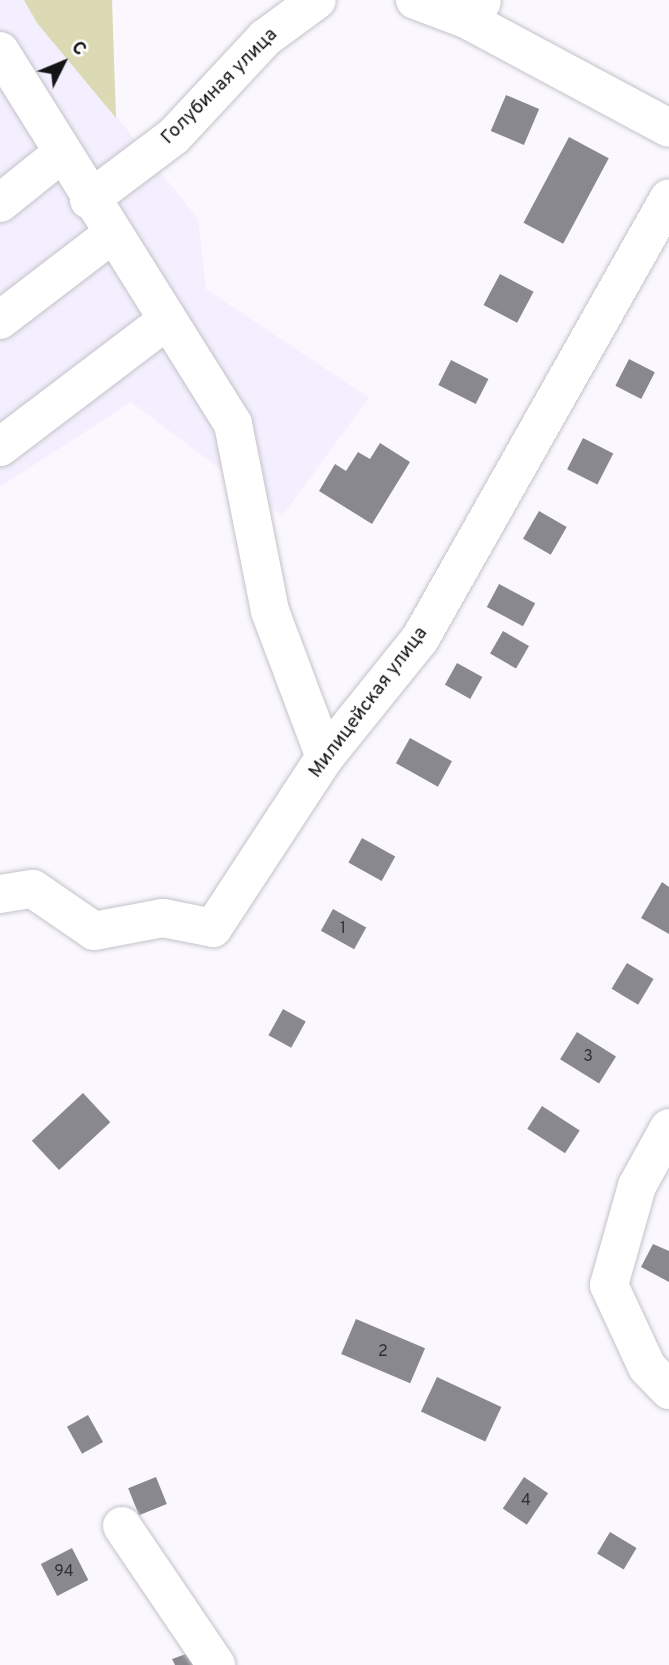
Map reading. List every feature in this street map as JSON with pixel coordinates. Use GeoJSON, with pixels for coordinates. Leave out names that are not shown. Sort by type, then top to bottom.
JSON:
{"type":"FeatureCollection","features":[{"type":"Feature","properties":{"kind":"street","name":"Голубиная улица"},"geometry":{"type":"LineString","coordinates":[[89,200],[174,136],[265,38],[317,0]]}},
{"type":"Feature","properties":{"kind":"street"},"geometry":{"type":"LineString","coordinates":[[415,0],[475,10],[669,128]]}},
{"type":"Feature","properties":{"kind":"street"},"geometry":{"type":"LineString","coordinates":[[0,51],[89,200],[233,424],[270,611],[325,757]]}},
{"type":"Feature","properties":{"kind":"street"},"geometry":{"type":"LineString","coordinates":[[0,203],[61,154]]}},
{"type":"Feature","properties":{"kind":"street","name":"Милицейская улица"},"geometry":{"type":"LineString","coordinates":[[0,894],[33,889],[94,931],[163,918],[213,929],[325,757],[420,639],[669,198]]}},
{"type":"Feature","properties":{"kind":"street"},"geometry":{"type":"LineString","coordinates":[[0,320],[111,235]]}},
{"type":"Feature","properties":{"kind":"street"},"geometry":{"type":"LineString","coordinates":[[0,447],[166,321]]}},
{"type":"Feature","properties":{"kind":"street"},"geometry":{"type":"LineString","coordinates":[[669,1128],[638,1186],[609,1285],[647,1367],[669,1390]]}},
{"type":"Feature","properties":{"kind":"street"},"geometry":{"type":"LineString","coordinates":[[122,1526],[216,1665]]}},
{"type":"Feature","properties":{"kind":"shaded area"},"geometry":{"type":"Polygon","coordinates":[[[0,0],[24,0],[198,219],[206,289],[369,398],[282,516],[131,402],[0,487],[0,0]]]}},
{"type":"Feature","properties":{"kind":"shaded area"},"geometry":{"type":"Polygon","coordinates":[[[24,0],[112,0],[116,118],[37,23],[24,0]]]}},
{"type":"Feature","properties":{"kind":"building"},"geometry":{"type":"Polygon","coordinates":[[[506,95],[539,109],[524,145],[491,131],[506,95]]]}},
{"type":"Feature","properties":{"kind":"building"},"geometry":{"type":"Polygon","coordinates":[[[569,137],[609,158],[563,244],[523,223],[569,137]]]}},
{"type":"Feature","properties":{"kind":"building"},"geometry":{"type":"Polygon","coordinates":[[[500,274],[534,292],[517,323],[484,305],[500,274]]]}},
{"type":"Feature","properties":{"kind":"building"},"geometry":{"type":"Polygon","coordinates":[[[629,359],[655,372],[641,399],[615,386],[629,359]]]}},
{"type":"Feature","properties":{"kind":"building"},"geometry":{"type":"Polygon","coordinates":[[[451,360],[488,379],[476,404],[438,385],[451,360]]]}},
{"type":"Feature","properties":{"kind":"building"},"geometry":{"type":"Polygon","coordinates":[[[583,438],[613,453],[597,485],[567,469],[583,438]]]}},
{"type":"Feature","properties":{"kind":"building"},"geometry":{"type":"Polygon","coordinates":[[[380,443],[410,462],[372,524],[319,491],[335,464],[346,471],[358,452],[370,459],[380,443]]]}},
{"type":"Feature","properties":{"kind":"building"},"geometry":{"type":"Polygon","coordinates":[[[539,511],[567,527],[551,555],[523,539],[539,511]]]}},
{"type":"Feature","properties":{"kind":"building"},"geometry":{"type":"Polygon","coordinates":[[[499,584],[535,603],[523,626],[487,607],[499,584]]]}},
{"type":"Feature","properties":{"kind":"building"},"geometry":{"type":"Polygon","coordinates":[[[503,631],[529,646],[516,669],[490,654],[503,631]]]}},
{"type":"Feature","properties":{"kind":"building"},"geometry":{"type":"Polygon","coordinates":[[[457,663],[482,677],[470,699],[445,685],[457,663]]]}},
{"type":"Feature","properties":{"kind":"building"},"geometry":{"type":"Polygon","coordinates":[[[410,738],[452,761],[438,787],[396,763],[410,738]]]}},
{"type":"Feature","properties":{"kind":"building"},"geometry":{"type":"Polygon","coordinates":[[[362,838],[395,856],[382,881],[348,862],[362,838]]]}},
{"type":"Feature","properties":{"kind":"building"},"geometry":{"type":"Polygon","coordinates":[[[662,882],[669,887],[669,934],[641,918],[662,882]]]}},
{"type":"Feature","properties":{"kind":"building"},"geometry":{"type":"Polygon","coordinates":[[[333,909],[366,927],[354,949],[321,931],[333,909]]]}},
{"type":"Feature","properties":{"kind":"building"},"geometry":{"type":"Polygon","coordinates":[[[627,963],[654,979],[638,1005],[612,989],[627,963]]]}},
{"type":"Feature","properties":{"kind":"building"},"geometry":{"type":"Polygon","coordinates":[[[283,1009],[306,1022],[291,1048],[268,1035],[283,1009]]]}},
{"type":"Feature","properties":{"kind":"building"},"geometry":{"type":"Polygon","coordinates":[[[577,1032],[616,1056],[599,1084],[560,1059],[577,1032]]]}},
{"type":"Feature","properties":{"kind":"building"},"geometry":{"type":"Polygon","coordinates":[[[83,1093],[110,1122],[59,1170],[32,1141],[83,1093]]]}},
{"type":"Feature","properties":{"kind":"building"},"geometry":{"type":"Polygon","coordinates":[[[542,1106],[580,1131],[565,1153],[527,1129],[542,1106]]]}},
{"type":"Feature","properties":{"kind":"building"},"geometry":{"type":"Polygon","coordinates":[[[653,1244],[669,1251],[669,1282],[641,1267],[653,1244]]]}},
{"type":"Feature","properties":{"kind":"building"},"geometry":{"type":"Polygon","coordinates":[[[356,1319],[425,1348],[410,1383],[341,1354],[356,1319]]]}},
{"type":"Feature","properties":{"kind":"building"},"geometry":{"type":"Polygon","coordinates":[[[437,1377],[501,1407],[485,1441],[421,1411],[437,1377]]]}},
{"type":"Feature","properties":{"kind":"building"},"geometry":{"type":"Polygon","coordinates":[[[88,1415],[103,1442],[82,1454],[67,1427],[88,1415]]]}},
{"type":"Feature","properties":{"kind":"building"},"geometry":{"type":"Polygon","coordinates":[[[156,1477],[167,1504],[139,1515],[128,1488],[156,1477]]]}},
{"type":"Feature","properties":{"kind":"building"},"geometry":{"type":"Polygon","coordinates":[[[524,1477],[548,1493],[527,1525],[503,1509],[524,1477]]]}},
{"type":"Feature","properties":{"kind":"building"},"geometry":{"type":"Polygon","coordinates":[[[610,1532],[637,1548],[624,1569],[597,1553],[610,1532]]]}},
{"type":"Feature","properties":{"kind":"building"},"geometry":{"type":"Polygon","coordinates":[[[72,1548],[88,1580],[57,1596],[41,1564],[72,1548]]]}},
{"type":"Feature","properties":{"kind":"building"},"geometry":{"type":"Polygon","coordinates":[[[200,1649],[206,1665],[175,1665],[172,1659],[200,1649]]]}}]}
